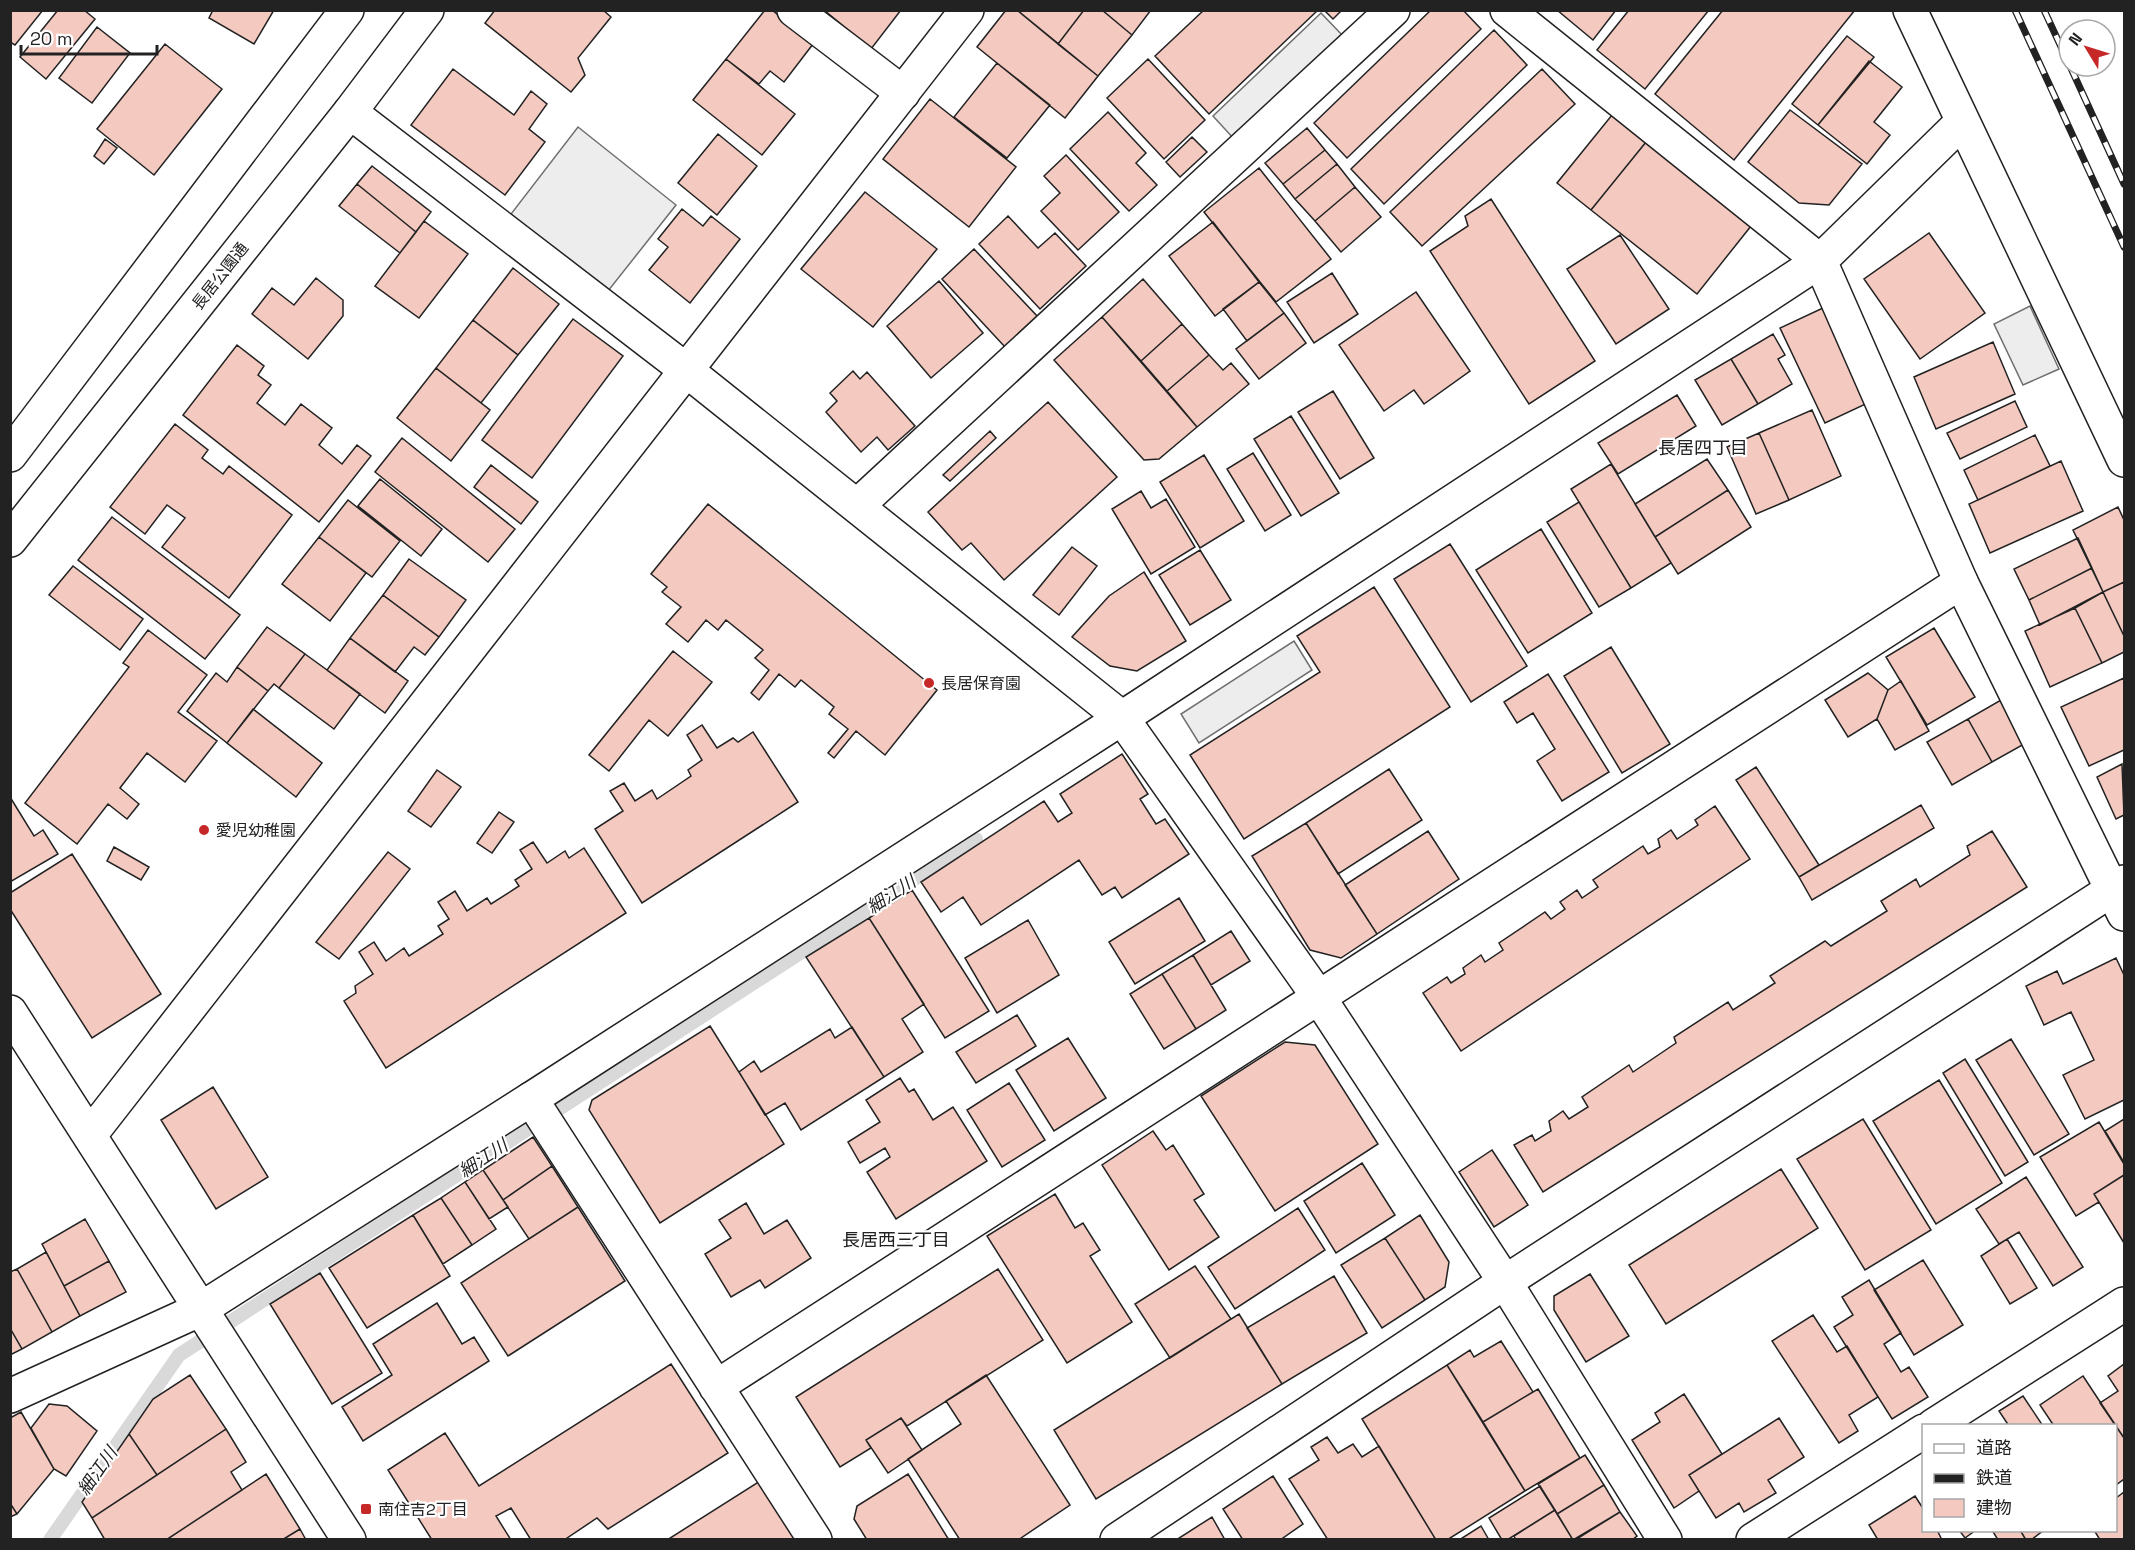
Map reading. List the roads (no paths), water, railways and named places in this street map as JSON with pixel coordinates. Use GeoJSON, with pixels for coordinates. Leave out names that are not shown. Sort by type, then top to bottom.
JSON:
{"type":"FeatureCollection","features":[{"type":"Feature","properties":{"kind":"main road"},"geometry":{"type":"LineString","coordinates":[[10,455],[347,10]]}},
{"type":"Feature","properties":{"kind":"main road","name":"長居公園通"},"geometry":{"type":"LineString","coordinates":[[10,540],[350,112],[427,10]]}},
{"type":"Feature","properties":{"kind":"main road"},"geometry":{"type":"LineString","coordinates":[[794,10],[903,93]]}},
{"type":"Feature","properties":{"kind":"main road"},"geometry":{"type":"LineString","coordinates":[[90,1135],[967,10]]}},
{"type":"Feature","properties":{"kind":"main road"},"geometry":{"type":"LineString","coordinates":[[857,506],[1393,10]]}},
{"type":"Feature","properties":{"kind":"main road"},"geometry":{"type":"LineString","coordinates":[[1117,1539],[1505,1282],[2121,896],[1961,582],[1820,261],[1507,10]]}},
{"type":"Feature","properties":{"kind":"main road"},"geometry":{"type":"LineString","coordinates":[[1910,10],[2124,460]]}},
{"type":"Feature","properties":{"kind":"main road"},"geometry":{"type":"LineString","coordinates":[[350,112],[686,370],[1122,718],[1320,999],[1505,1282],[1665,1539]]}},
{"type":"Feature","properties":{"kind":"main road"},"geometry":{"type":"LineString","coordinates":[[10,1396],[201,1309],[1122,718],[1820,261],[1962,122]]}},
{"type":"Feature","properties":{"kind":"main road"},"geometry":{"type":"LineString","coordinates":[[716,1387],[1320,999],[1961,582]]}},
{"type":"Feature","properties":{"kind":"main road"},"geometry":{"type":"LineString","coordinates":[[10,1012],[349,1539]]}},
{"type":"Feature","properties":{"kind":"main road"},"geometry":{"type":"LineString","coordinates":[[531,1099],[815,1539]]}},
{"type":"Feature","properties":{"kind":"main road"},"geometry":{"type":"LineString","coordinates":[[1935,1424],[2124,1304]]}},
{"type":"Feature","properties":{"kind":"main road"},"geometry":{"type":"LineString","coordinates":[[1753,1539],[1922,1432]]}},
{"type":"Feature","properties":{"kind":"waterway","name":"細江川"},"geometry":{"type":"LineString","coordinates":[[50,1540],[179,1355],[976,839]]}},
{"type":"Feature","properties":{"kind":"railway"},"geometry":{"type":"LineString","coordinates":[[2015,10],[2124,247]]}},
{"type":"Feature","properties":{"kind":"railway"},"geometry":{"type":"LineString","coordinates":[[2044,10],[2057,38]]}},
{"type":"Feature","properties":{"kind":"railway"},"geometry":{"type":"LineString","coordinates":[[2075,78],[2124,184]]}},
{"type":"Feature","properties":{"kind":"place","name":"長居保育園"},"geometry":{"type":"Point","coordinates":[929,683]}},
{"type":"Feature","properties":{"kind":"place","name":"愛児幼稚園"},"geometry":{"type":"Point","coordinates":[204,830]}},
{"type":"Feature","properties":{"kind":"place","name":"南住吉2丁目"},"geometry":{"type":"Point","coordinates":[366,1509]}},
{"type":"Feature","properties":{"kind":"district","name":"長居四丁目"},"geometry":{"type":"Point","coordinates":[1703,447]}},
{"type":"Feature","properties":{"kind":"district","name":"長居西三丁目"},"geometry":{"type":"Point","coordinates":[896,1239]}}]}
